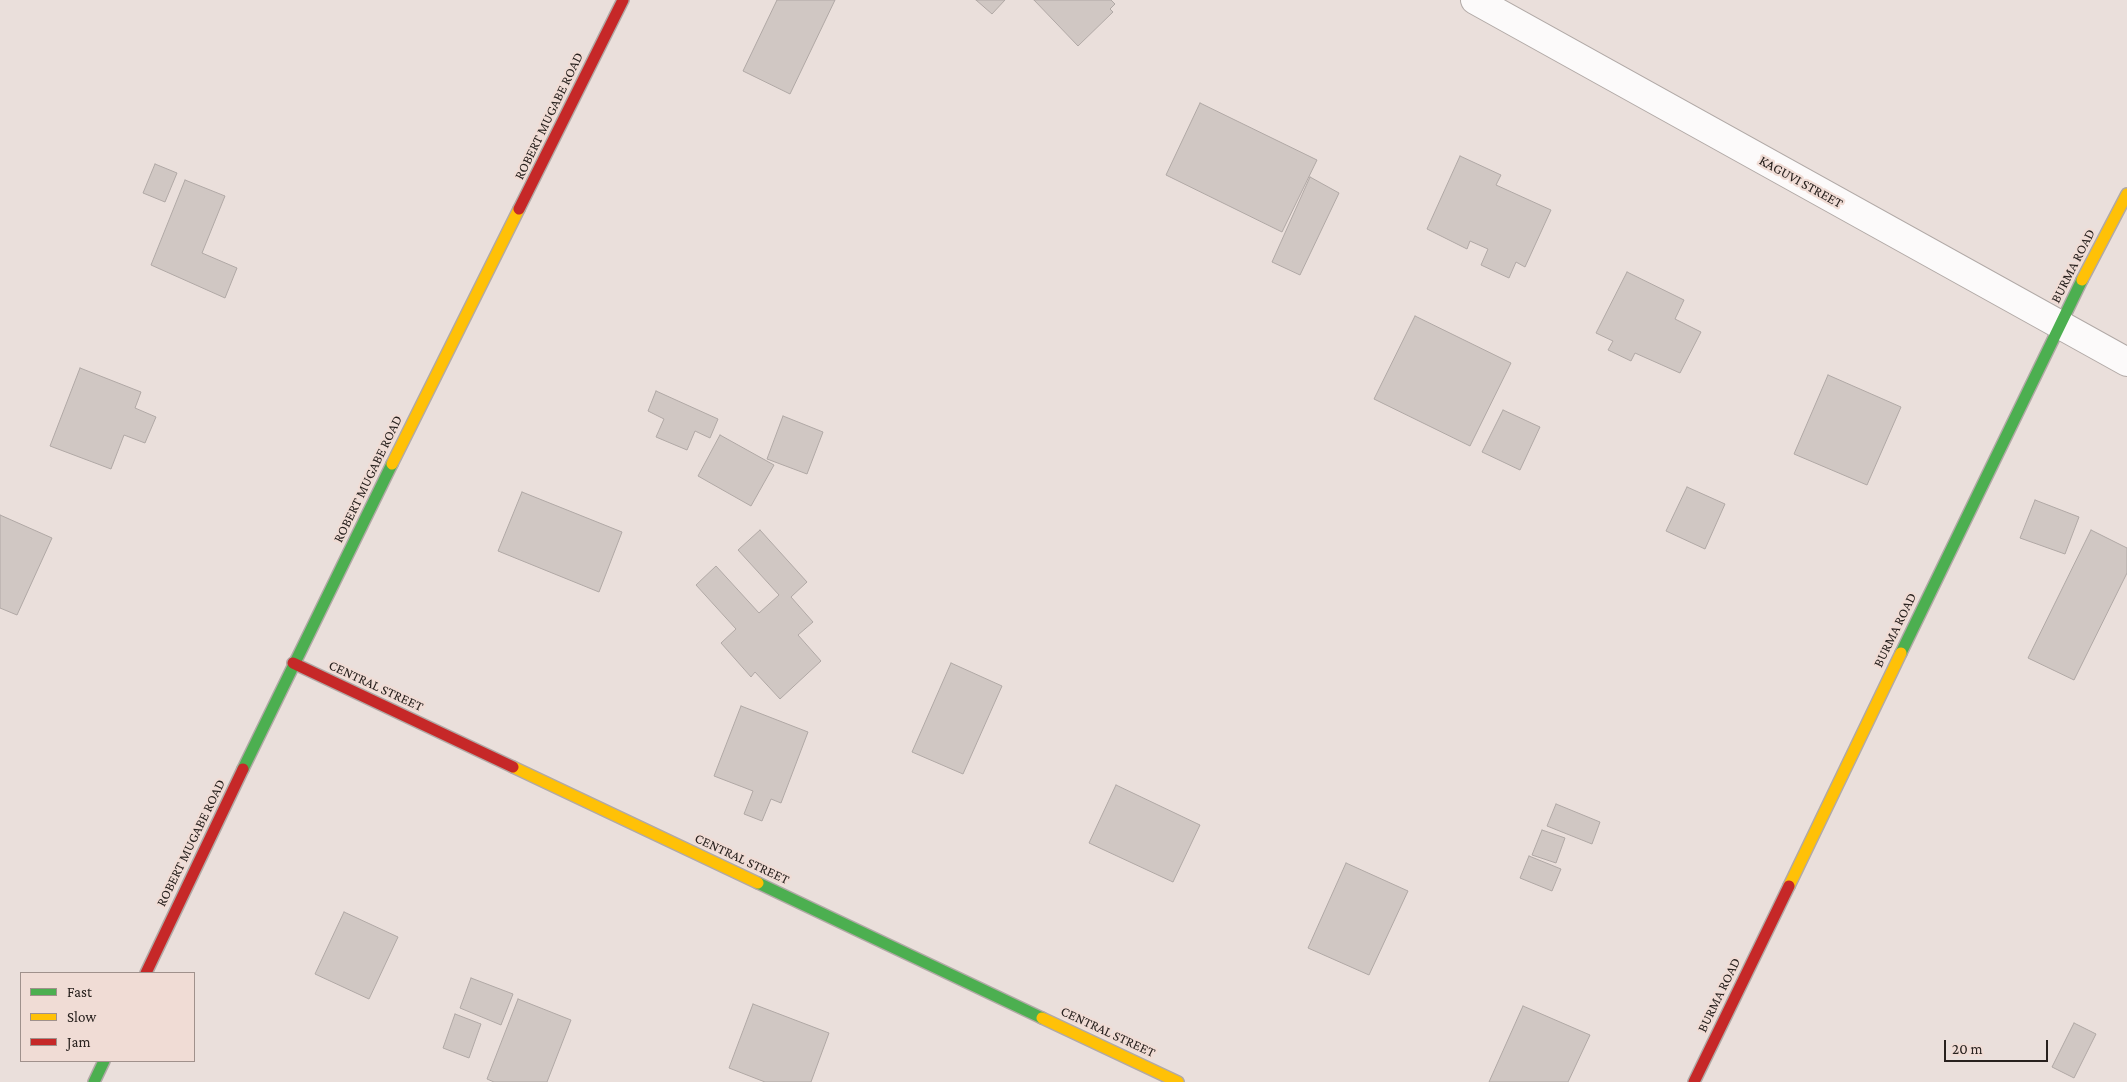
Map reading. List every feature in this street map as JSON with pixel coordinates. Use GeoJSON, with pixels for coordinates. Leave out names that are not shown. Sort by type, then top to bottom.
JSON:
{"type":"FeatureCollection","features":[{"type":"Feature","properties":{"kind":"street","name":"ROBERT MUGABE ROAD"},"geometry":{"type":"LineString","coordinates":[[146,972],[294,663],[623,0]]}},
{"type":"Feature","properties":{"kind":"street","name":"KAGUVI STREET"},"geometry":{"type":"LineString","coordinates":[[1474,0],[2127,362]]}},
{"type":"Feature","properties":{"kind":"street","name":"BURMA ROAD"},"geometry":{"type":"LineString","coordinates":[[1694,1082],[2059,325],[2127,194]]}},
{"type":"Feature","properties":{"kind":"street","name":"CENTRAL STREET"},"geometry":{"type":"LineString","coordinates":[[294,663],[1178,1082]]}},
{"type":"Feature","properties":{"kind":"street"},"geometry":{"type":"LineString","coordinates":[[94,1082],[104,1062]]}},
{"type":"Feature","properties":{"kind":"building"},"geometry":{"type":"Polygon","coordinates":[[[777,0],[835,0],[790,94],[743,71],[777,0]]]}},
{"type":"Feature","properties":{"kind":"building"},"geometry":{"type":"Polygon","coordinates":[[[976,0],[1005,0],[992,14],[976,0]]]}},
{"type":"Feature","properties":{"kind":"building"},"geometry":{"type":"Polygon","coordinates":[[[1034,0],[1111,0],[1115,4],[1110,9],[1113,12],[1078,46],[1034,0]]]}},
{"type":"Feature","properties":{"kind":"building"},"geometry":{"type":"Polygon","coordinates":[[[1200,103],[1317,160],[1282,232],[1166,175],[1200,103]]]}},
{"type":"Feature","properties":{"kind":"building"},"geometry":{"type":"Polygon","coordinates":[[[1460,156],[1501,175],[1496,185],[1551,210],[1525,267],[1516,262],[1509,278],[1481,265],[1488,249],[1470,241],[1467,249],[1427,229],[1460,156]]]}},
{"type":"Feature","properties":{"kind":"building"},"geometry":{"type":"Polygon","coordinates":[[[155,164],[177,173],[165,202],[143,193],[155,164]]]}},
{"type":"Feature","properties":{"kind":"building"},"geometry":{"type":"Polygon","coordinates":[[[1310,177],[1339,193],[1300,275],[1272,262],[1310,177]]]}},
{"type":"Feature","properties":{"kind":"building"},"geometry":{"type":"Polygon","coordinates":[[[185,180],[225,196],[202,253],[237,268],[225,298],[151,265],[185,180]]]}},
{"type":"Feature","properties":{"kind":"building"},"geometry":{"type":"Polygon","coordinates":[[[1627,272],[1684,300],[1675,319],[1701,332],[1680,373],[1635,353],[1631,361],[1608,350],[1613,341],[1596,333],[1627,272]]]}},
{"type":"Feature","properties":{"kind":"building"},"geometry":{"type":"Polygon","coordinates":[[[1415,316],[1511,363],[1470,446],[1374,399],[1415,316]]]}},
{"type":"Feature","properties":{"kind":"building"},"geometry":{"type":"Polygon","coordinates":[[[80,368],[141,392],[135,408],[156,417],[145,443],[124,435],[111,469],[50,446],[80,368]]]}},
{"type":"Feature","properties":{"kind":"building"},"geometry":{"type":"Polygon","coordinates":[[[1828,375],[1901,407],[1867,485],[1794,454],[1828,375]]]}},
{"type":"Feature","properties":{"kind":"building"},"geometry":{"type":"Polygon","coordinates":[[[656,391],[718,419],[710,438],[695,431],[687,450],[656,437],[664,419],[648,411],[656,391]]]}},
{"type":"Feature","properties":{"kind":"building"},"geometry":{"type":"Polygon","coordinates":[[[1503,410],[1540,427],[1520,470],[1482,452],[1503,410]]]}},
{"type":"Feature","properties":{"kind":"building"},"geometry":{"type":"Polygon","coordinates":[[[783,416],[823,432],[807,474],[767,459],[783,416]]]}},
{"type":"Feature","properties":{"kind":"building"},"geometry":{"type":"Polygon","coordinates":[[[720,435],[774,465],[751,506],[698,476],[720,435]]]}},
{"type":"Feature","properties":{"kind":"building"},"geometry":{"type":"Polygon","coordinates":[[[1687,487],[1725,504],[1705,549],[1666,531],[1687,487]]]}},
{"type":"Feature","properties":{"kind":"building"},"geometry":{"type":"Polygon","coordinates":[[[522,492],[622,532],[599,592],[498,551],[522,492]]]}},
{"type":"Feature","properties":{"kind":"building"},"geometry":{"type":"Polygon","coordinates":[[[2035,500],[2079,517],[2065,554],[2020,538],[2035,500]]]}},
{"type":"Feature","properties":{"kind":"building"},"geometry":{"type":"Polygon","coordinates":[[[0,515],[52,538],[17,615],[0,608],[0,515]]]}},
{"type":"Feature","properties":{"kind":"building"},"geometry":{"type":"Polygon","coordinates":[[[760,530],[807,582],[791,597],[813,622],[798,635],[821,661],[780,699],[755,672],[751,677],[721,643],[736,629],[696,585],[716,566],[759,613],[779,595],[738,550],[760,530]]]}},
{"type":"Feature","properties":{"kind":"building"},"geometry":{"type":"Polygon","coordinates":[[[2091,530],[2127,548],[2127,573],[2074,680],[2028,658],[2091,530]]]}},
{"type":"Feature","properties":{"kind":"building"},"geometry":{"type":"Polygon","coordinates":[[[951,663],[1002,686],[963,774],[912,752],[951,663]]]}},
{"type":"Feature","properties":{"kind":"building"},"geometry":{"type":"Polygon","coordinates":[[[741,706],[808,732],[781,803],[771,799],[762,821],[744,814],[753,791],[714,776],[741,706]]]}},
{"type":"Feature","properties":{"kind":"building"},"geometry":{"type":"Polygon","coordinates":[[[1116,785],[1200,825],[1173,882],[1089,843],[1116,785]]]}},
{"type":"Feature","properties":{"kind":"building"},"geometry":{"type":"Polygon","coordinates":[[[1556,804],[1600,822],[1592,844],[1547,826],[1556,804]]]}},
{"type":"Feature","properties":{"kind":"building"},"geometry":{"type":"Polygon","coordinates":[[[1542,830],[1565,838],[1556,863],[1532,855],[1542,830]]]}},
{"type":"Feature","properties":{"kind":"building"},"geometry":{"type":"Polygon","coordinates":[[[1529,856],[1561,869],[1552,891],[1520,878],[1529,856]]]}},
{"type":"Feature","properties":{"kind":"building"},"geometry":{"type":"Polygon","coordinates":[[[1346,863],[1408,891],[1369,975],[1308,948],[1346,863]]]}},
{"type":"Feature","properties":{"kind":"building"},"geometry":{"type":"Polygon","coordinates":[[[344,912],[398,937],[369,999],[315,974],[344,912]]]}},
{"type":"Feature","properties":{"kind":"building"},"geometry":{"type":"Polygon","coordinates":[[[471,978],[513,994],[501,1025],[460,1008],[471,978]]]}},
{"type":"Feature","properties":{"kind":"building"},"geometry":{"type":"Polygon","coordinates":[[[518,999],[571,1020],[547,1082],[494,1082],[487,1079],[518,999]]]}},
{"type":"Feature","properties":{"kind":"building"},"geometry":{"type":"Polygon","coordinates":[[[753,1004],[829,1033],[811,1082],[765,1082],[729,1068],[753,1004]]]}},
{"type":"Feature","properties":{"kind":"building"},"geometry":{"type":"Polygon","coordinates":[[[1523,1006],[1590,1035],[1568,1082],[1489,1082],[1523,1006]]]}},
{"type":"Feature","properties":{"kind":"building"},"geometry":{"type":"Polygon","coordinates":[[[455,1014],[481,1024],[469,1058],[443,1048],[455,1014]]]}},
{"type":"Feature","properties":{"kind":"building"},"geometry":{"type":"Polygon","coordinates":[[[2074,1023],[2096,1034],[2074,1078],[2052,1067],[2074,1023]]]}},
{"type":"Feature","properties":{"kind":"traffic: fast"},"geometry":{"type":"LineString","coordinates":[[1901,653],[2082,280]]}},
{"type":"Feature","properties":{"kind":"traffic: fast"},"geometry":{"type":"LineString","coordinates":[[243,769],[392,464]]}},
{"type":"Feature","properties":{"kind":"traffic: fast"},"geometry":{"type":"LineString","coordinates":[[758,883],[1042,1018]]}},
{"type":"Feature","properties":{"kind":"traffic: fast"},"geometry":{"type":"LineString","coordinates":[[94,1082],[104,1062]]}},
{"type":"Feature","properties":{"kind":"traffic: slow"},"geometry":{"type":"LineString","coordinates":[[2082,280],[2127,194]]}},
{"type":"Feature","properties":{"kind":"traffic: slow"},"geometry":{"type":"LineString","coordinates":[[392,464],[519,209]]}},
{"type":"Feature","properties":{"kind":"traffic: slow"},"geometry":{"type":"LineString","coordinates":[[1789,886],[1901,653]]}},
{"type":"Feature","properties":{"kind":"traffic: slow"},"geometry":{"type":"LineString","coordinates":[[513,767],[758,883]]}},
{"type":"Feature","properties":{"kind":"traffic: slow"},"geometry":{"type":"LineString","coordinates":[[1042,1018],[1178,1082]]}},
{"type":"Feature","properties":{"kind":"traffic: jam"},"geometry":{"type":"LineString","coordinates":[[519,209],[623,0]]}},
{"type":"Feature","properties":{"kind":"traffic: jam"},"geometry":{"type":"LineString","coordinates":[[293,663],[513,767]]}},
{"type":"Feature","properties":{"kind":"traffic: jam"},"geometry":{"type":"LineString","coordinates":[[146,972],[243,769]]}},
{"type":"Feature","properties":{"kind":"traffic: jam"},"geometry":{"type":"LineString","coordinates":[[1694,1082],[1789,886]]}}]}
